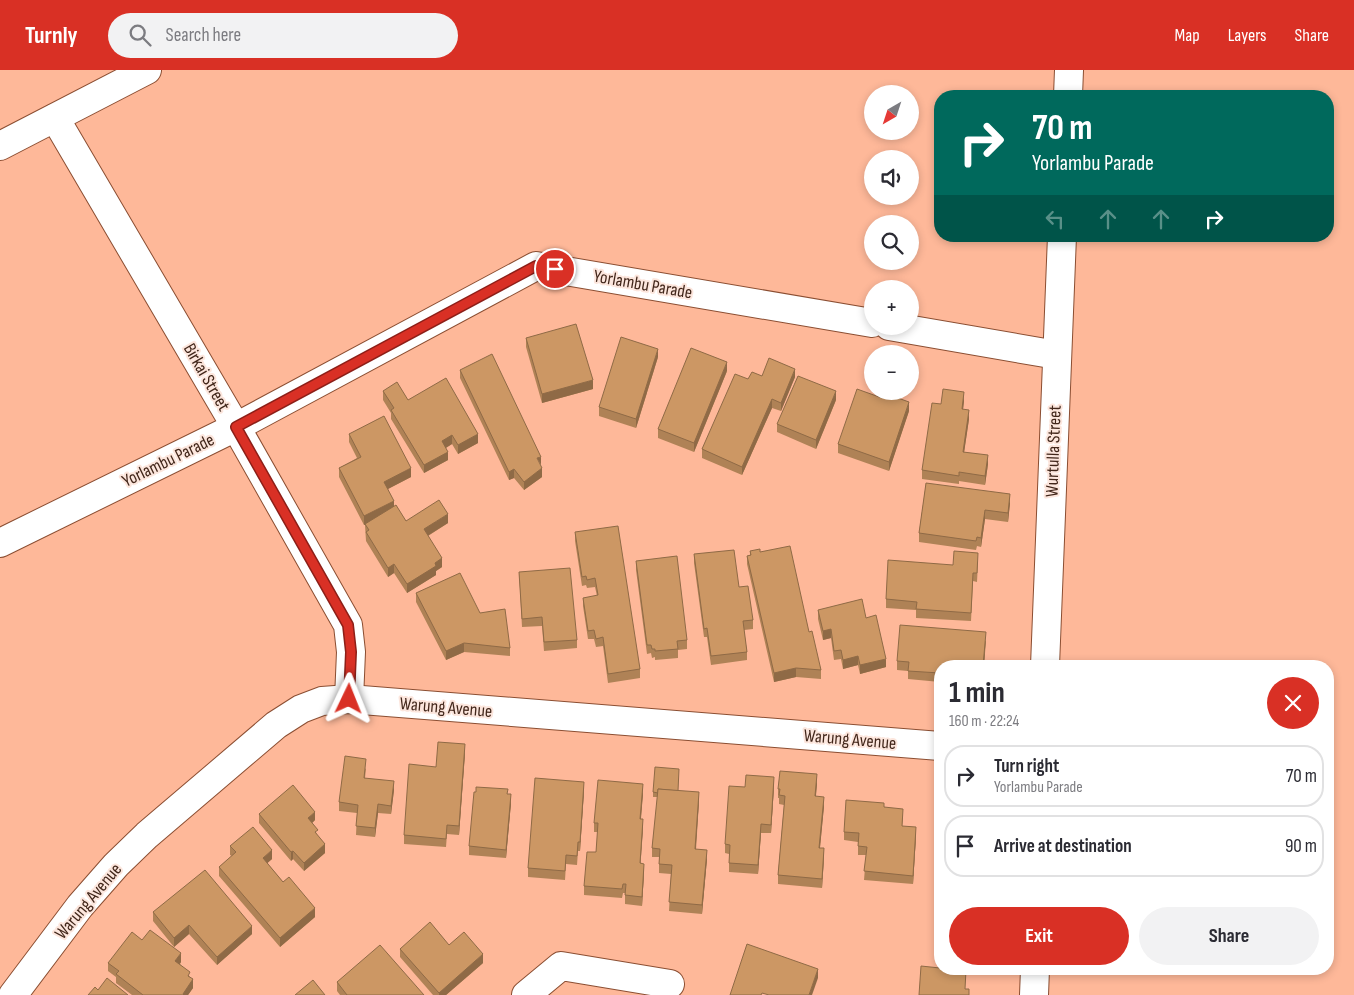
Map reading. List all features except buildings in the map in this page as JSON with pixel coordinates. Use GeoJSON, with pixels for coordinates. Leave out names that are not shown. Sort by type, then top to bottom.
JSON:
{"type":"FeatureCollection","features":[{"type":"Feature","properties":{"kind":"street"},"geometry":{"type":"LineString","coordinates":[[0,146],[148,70]]}},
{"type":"Feature","properties":{"kind":"street"},"geometry":{"type":"LineString","coordinates":[[1068,90],[1069,70]]}},
{"type":"Feature","properties":{"kind":"street","name":"Birkai Street"},"geometry":{"type":"LineString","coordinates":[[55,118],[236,427],[348,625],[351,652],[349,699]]}},
{"type":"Feature","properties":{"kind":"street","name":"Wurtulla Street"},"geometry":{"type":"LineString","coordinates":[[1045,660],[1062,242]]}},
{"type":"Feature","properties":{"kind":"street","name":"Yorlambu Parade"},"geometry":{"type":"LineString","coordinates":[[0,543],[236,427],[536,266],[864,322]]}},
{"type":"Feature","properties":{"kind":"street"},"geometry":{"type":"LineString","coordinates":[[919,331],[1057,355]]}},
{"type":"Feature","properties":{"kind":"street","name":"Warung Avenue"},"geometry":{"type":"LineString","coordinates":[[13,995],[80,906],[116,865],[147,835],[276,725],[301,709],[322,701],[349,699],[934,746]]}},
{"type":"Feature","properties":{"kind":"street"},"geometry":{"type":"LineString","coordinates":[[526,995],[561,966],[670,984]]}},
{"type":"Feature","properties":{"kind":"street"},"geometry":{"type":"LineString","coordinates":[[1034,995],[1035,975]]}},
{"type":"Feature","properties":{"kind":"route"},"geometry":{"type":"LineString","coordinates":[[349,699],[351,652],[348,625],[236,427],[536,266],[555,269]]}}]}
